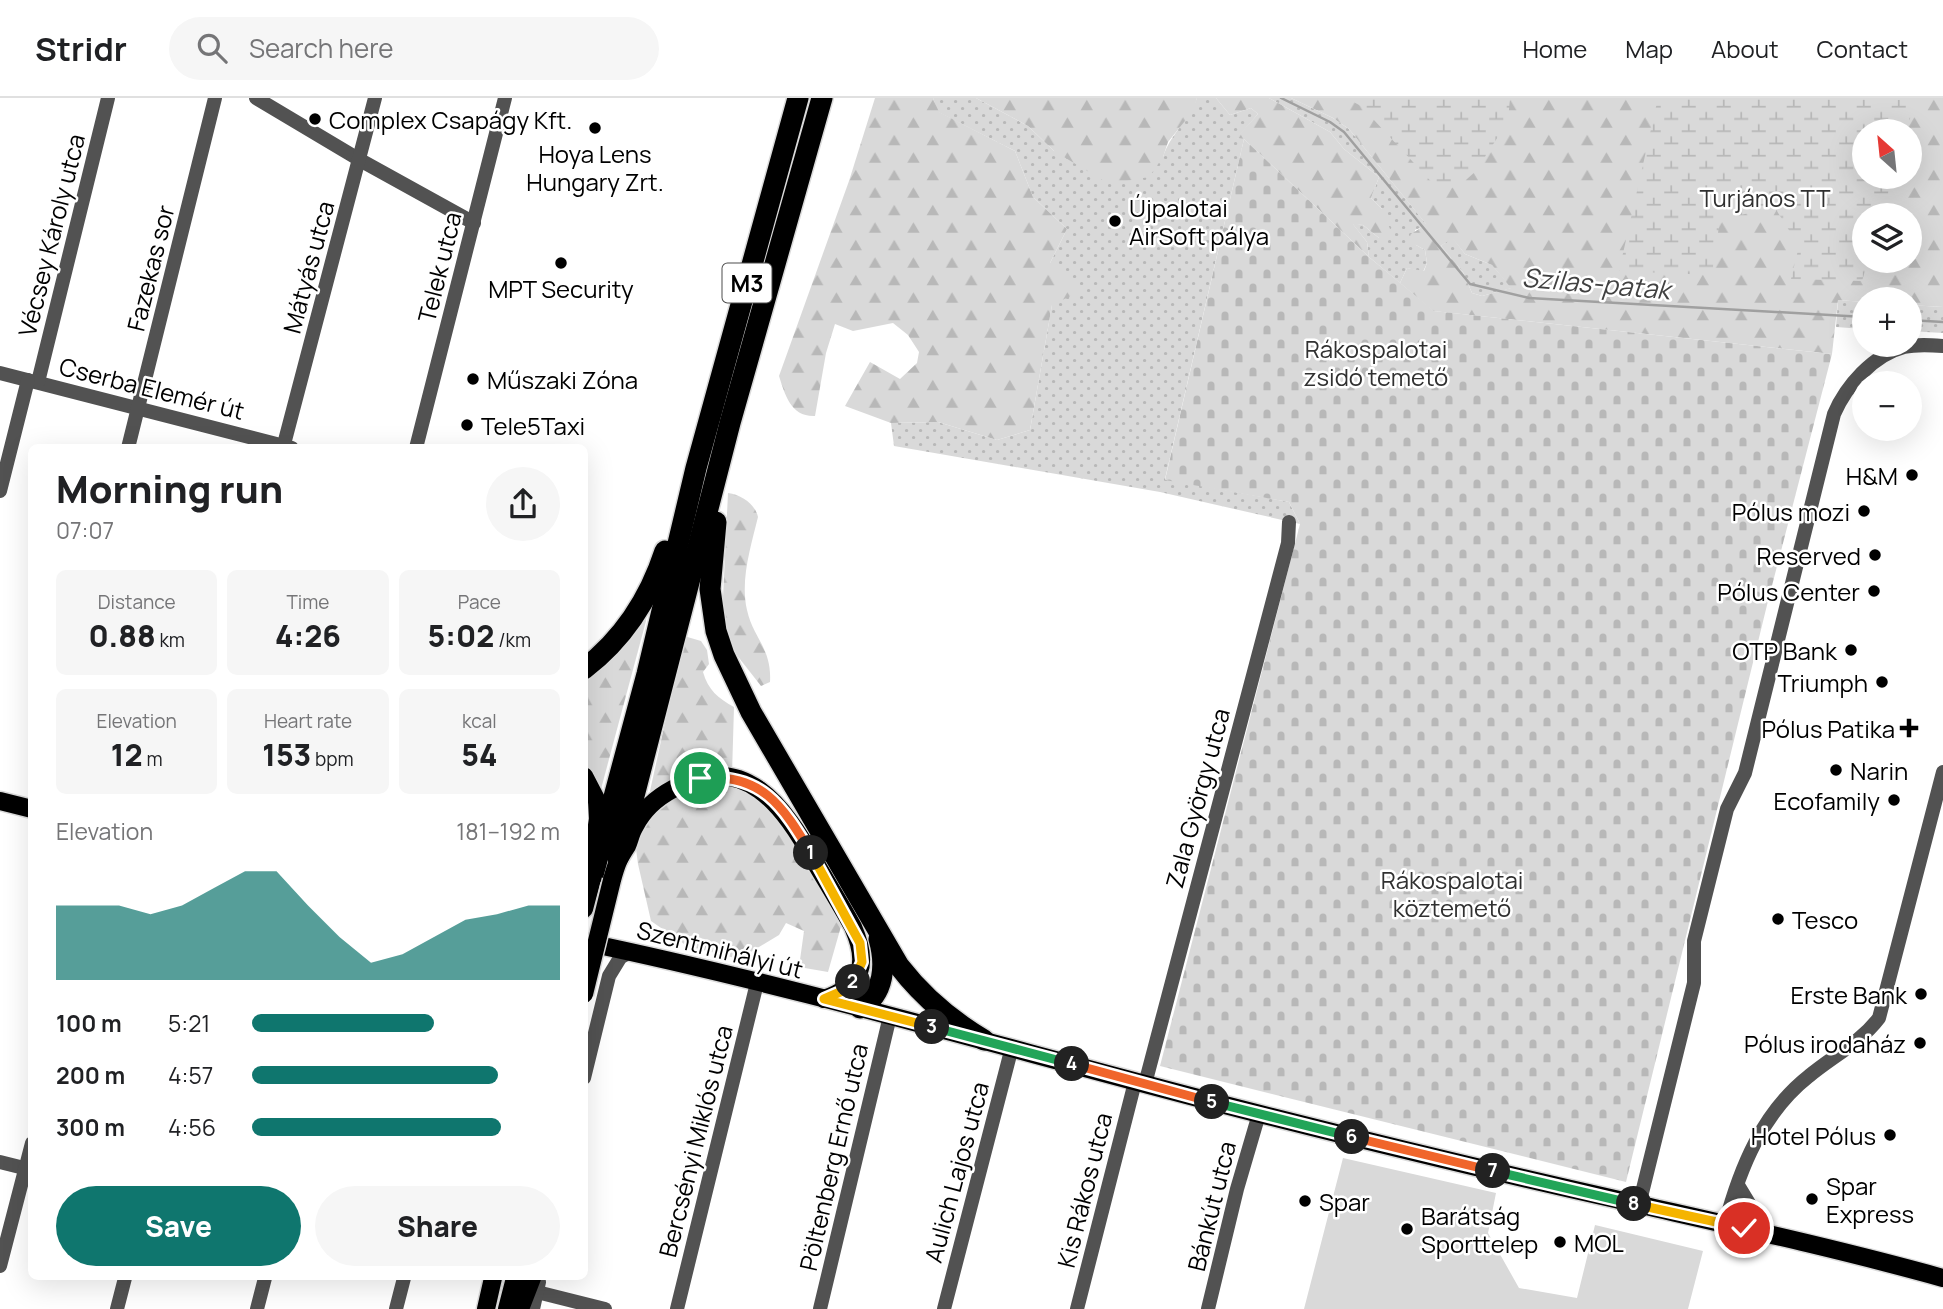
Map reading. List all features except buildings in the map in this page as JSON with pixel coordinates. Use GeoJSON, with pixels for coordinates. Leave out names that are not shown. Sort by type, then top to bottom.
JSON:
{"type":"FeatureCollection","features":[{"type":"Feature","properties":{"kind":"highway","name":"M3"},"geometry":{"type":"LineString","coordinates":[[603,878],[647,674],[696,468],[798,98]]}},
{"type":"Feature","properties":{"kind":"highway","name":"M3"},"geometry":{"type":"LineString","coordinates":[[618,858],[730,422],[822,98]]}},
{"type":"Feature","properties":{"kind":"highway"},"geometry":{"type":"LineString","coordinates":[[730,422],[732,440],[715,524],[710,568],[711,608],[724,656],[751,712],[899,965],[915,986],[956,1024],[984,1040]]}},
{"type":"Feature","properties":{"kind":"highway"},"geometry":{"type":"LineString","coordinates":[[588,665],[625,630],[650,588],[668,543],[680,497],[696,468]]}},
{"type":"Feature","properties":{"kind":"highway"},"geometry":{"type":"LineString","coordinates":[[860,1008],[873,999],[882,976],[882,955],[874,923]]}},
{"type":"Feature","properties":{"kind":"main road"},"geometry":{"type":"LineString","coordinates":[[618,858],[628,845],[641,816],[666,793],[682,784],[700,778],[720,777],[755,786],[785,813],[841,905],[860,943],[862,962],[856,978],[847,989],[824,999]]}},
{"type":"Feature","properties":{"kind":"main road"},"geometry":{"type":"LineString","coordinates":[[588,784],[597,801],[598,819],[592,857],[603,878]]}},
{"type":"Feature","properties":{"kind":"main road"},"geometry":{"type":"LineString","coordinates":[[0,801],[28,808]]}},
{"type":"Feature","properties":{"kind":"main road","name":"M3"},"geometry":{"type":"LineString","coordinates":[[588,902],[618,858]]}},
{"type":"Feature","properties":{"kind":"main road","name":"M3"},"geometry":{"type":"LineString","coordinates":[[588,970],[603,878]]}},
{"type":"Feature","properties":{"kind":"main road","name":"Szentmihályi út"},"geometry":{"type":"LineString","coordinates":[[588,943],[860,1008],[1259,1114],[1767,1233],[1943,1278]]}},
{"type":"Feature","properties":{"kind":"main road"},"geometry":{"type":"LineString","coordinates":[[476,1309],[481,1280]]}},
{"type":"Feature","properties":{"kind":"main road"},"geometry":{"type":"LineString","coordinates":[[486,1309],[493,1280]]}},
{"type":"Feature","properties":{"kind":"main road"},"geometry":{"type":"LineString","coordinates":[[507,1309],[514,1280]]}},
{"type":"Feature","properties":{"kind":"main road"},"geometry":{"type":"LineString","coordinates":[[520,1309],[536,1282]]}},
{"type":"Feature","properties":{"kind":"street","name":"Vécsey Károly utca"},"geometry":{"type":"LineString","coordinates":[[0,491],[33,381],[108,98]]}},
{"type":"Feature","properties":{"kind":"street","name":"Fazekas sor"},"geometry":{"type":"LineString","coordinates":[[129,444],[215,98]]}},
{"type":"Feature","properties":{"kind":"street"},"geometry":{"type":"LineString","coordinates":[[256,98],[474,223]]}},
{"type":"Feature","properties":{"kind":"street","name":"Mátyás utca"},"geometry":{"type":"LineString","coordinates":[[288,444],[375,98]]}},
{"type":"Feature","properties":{"kind":"street","name":"Telek utca"},"geometry":{"type":"LineString","coordinates":[[417,444],[505,98]]}},
{"type":"Feature","properties":{"kind":"street"},"geometry":{"type":"LineString","coordinates":[[1639,1205],[1694,983],[1694,941],[1727,809],[1745,773],[1834,414],[1843,394],[1857,377],[1879,361],[1902,347],[1943,346]]}},
{"type":"Feature","properties":{"kind":"street","name":"Cserba Elemér út"},"geometry":{"type":"LineString","coordinates":[[0,373],[275,444]]}},
{"type":"Feature","properties":{"kind":"street","name":"Zala György utca"},"geometry":{"type":"LineString","coordinates":[[1140,1083],[1285,556],[1289,522]]}},
{"type":"Feature","properties":{"kind":"street"},"geometry":{"type":"LineString","coordinates":[[1725,1224],[1757,1135],[1779,1106],[1807,1077],[1860,1040],[1880,1018],[1943,772]]}},
{"type":"Feature","properties":{"kind":"street"},"geometry":{"type":"LineString","coordinates":[[588,1062],[611,969],[629,952]]}},
{"type":"Feature","properties":{"kind":"street","name":"Bercsényi Miklós utca"},"geometry":{"type":"LineString","coordinates":[[677,1309],[757,983]]}},
{"type":"Feature","properties":{"kind":"street","name":"Pöltenberg Ernő utca"},"geometry":{"type":"LineString","coordinates":[[820,1309],[890,1016]]}},
{"type":"Feature","properties":{"kind":"street","name":"Aulich Lajos utca"},"geometry":{"type":"LineString","coordinates":[[944,1309],[1012,1047]]}},
{"type":"Feature","properties":{"kind":"street","name":"Kis Rákos utca"},"geometry":{"type":"LineString","coordinates":[[1077,1309],[1140,1083]]}},
{"type":"Feature","properties":{"kind":"street","name":"Bánkút utca"},"geometry":{"type":"LineString","coordinates":[[1208,1309],[1237,1189],[1259,1114]]}},
{"type":"Feature","properties":{"kind":"street"},"geometry":{"type":"LineString","coordinates":[[0,1162],[28,1169],[0,1266]]}},
{"type":"Feature","properties":{"kind":"street"},"geometry":{"type":"LineString","coordinates":[[1738,1185],[1767,1233]]}},
{"type":"Feature","properties":{"kind":"street"},"geometry":{"type":"LineString","coordinates":[[117,1309],[124,1280]]}},
{"type":"Feature","properties":{"kind":"street"},"geometry":{"type":"LineString","coordinates":[[257,1309],[264,1280]]}},
{"type":"Feature","properties":{"kind":"street"},"geometry":{"type":"LineString","coordinates":[[396,1309],[403,1280]]}},
{"type":"Feature","properties":{"kind":"street"},"geometry":{"type":"LineString","coordinates":[[533,1309],[536,1282],[605,1309]]}},
{"type":"Feature","properties":{"kind":"green space"},"geometry":{"type":"Polygon","coordinates":[[[875,98],[933,98],[939,112],[1015,151],[1033,197],[1067,229],[1050,263],[1079,292],[1052,305],[1030,430],[997,440],[938,422],[891,423],[845,406],[870,362],[900,379],[917,363],[919,352],[908,335],[893,323],[853,331],[835,324],[826,353],[815,416],[800,413],[790,404],[779,376],[849,181],[875,98]]]}},
{"type":"Feature","properties":{"kind":"green space"},"geometry":{"type":"Polygon","coordinates":[[[933,98],[976,98],[1028,126],[1054,151],[1163,157],[1197,98],[1216,98],[1230,115],[1251,108],[1258,114],[1237,138],[1244,139],[1165,479],[1289,502],[1300,524],[1160,492],[894,446],[891,423],[938,422],[997,440],[1030,430],[1052,305],[1050,263],[1067,229],[1033,197],[1015,151],[938,112],[933,98]]]}},
{"type":"Feature","properties":{"kind":"green space"},"geometry":{"type":"Polygon","coordinates":[[[976,98],[1197,98],[1193,111],[1168,142],[1163,157],[1149,177],[1109,184],[1054,151],[1028,126],[976,98]]]}},
{"type":"Feature","properties":{"kind":"green space"},"geometry":{"type":"Polygon","coordinates":[[[1216,98],[1269,98],[1330,132],[1344,149],[1379,177],[1371,198],[1382,209],[1392,234],[1379,238],[1363,225],[1353,224],[1367,242],[1369,257],[1244,139],[1236,138],[1258,114],[1251,108],[1230,115],[1216,98]]]}},
{"type":"Feature","properties":{"kind":"green space"},"geometry":{"type":"Polygon","coordinates":[[[1269,98],[1291,98],[1333,118],[1349,129],[1427,225],[1415,230],[1416,245],[1425,250],[1427,263],[1423,272],[1407,268],[1400,283],[1369,257],[1367,242],[1352,223],[1363,225],[1379,238],[1382,209],[1371,198],[1379,177],[1344,149],[1330,132],[1269,98]]]}},
{"type":"Feature","properties":{"kind":"green space","name":"Turjános TT"},"geometry":{"type":"Polygon","coordinates":[[[1291,98],[1943,98],[1943,307],[1922,306],[1922,287],[1852,287],[1852,301],[1838,300],[1832,354],[1433,311],[1400,283],[1407,268],[1424,271],[1427,263],[1425,250],[1416,245],[1410,235],[1426,224],[1349,129],[1333,118],[1291,98]],[[1452,238],[1441,246],[1463,272],[1472,293],[1482,296],[1511,288],[1492,265],[1465,254],[1452,238]]]}},
{"type":"Feature","properties":{"kind":"green space"},"geometry":{"type":"Polygon","coordinates":[[[1346,98],[1510,98],[1508,121],[1476,171],[1458,187],[1438,189],[1361,106],[1346,98]]]}},
{"type":"Feature","properties":{"kind":"green space"},"geometry":{"type":"Polygon","coordinates":[[[1658,98],[1916,100],[1910,119],[1852,119],[1852,189],[1890,189],[1885,203],[1852,203],[1852,273],[1864,273],[1862,281],[1791,279],[1799,246],[1775,208],[1720,219],[1712,275],[1619,271],[1658,98]]]}},
{"type":"Feature","properties":{"kind":"green space","name":"Rákospalotai köztemető"},"geometry":{"type":"Polygon","coordinates":[[[1244,139],[1369,257],[1434,311],[1832,354],[1768,601],[1626,1182],[1160,1066],[1300,524],[1289,502],[1165,480],[1244,139]]]}},
{"type":"Feature","properties":{"kind":"green space"},"geometry":{"type":"Polygon","coordinates":[[[1452,237],[1465,254],[1492,265],[1512,288],[1482,296],[1472,293],[1463,272],[1441,246],[1452,237]]]}},
{"type":"Feature","properties":{"kind":"green space"},"geometry":{"type":"Polygon","coordinates":[[[1838,300],[1852,301],[1852,328],[1836,327],[1838,300]]]}},
{"type":"Feature","properties":{"kind":"green space"},"geometry":{"type":"Polygon","coordinates":[[[1922,306],[1943,307],[1943,333],[1922,332],[1922,306]]]}},
{"type":"Feature","properties":{"kind":"green space"},"geometry":{"type":"Polygon","coordinates":[[[728,493],[747,501],[758,517],[747,563],[745,599],[750,620],[770,670],[770,682],[761,686],[736,654],[722,619],[728,493]]]}},
{"type":"Feature","properties":{"kind":"green space"},"geometry":{"type":"Polygon","coordinates":[[[644,611],[646,621],[601,789],[588,770],[588,670],[644,611]]]}},
{"type":"Feature","properties":{"kind":"green space"},"geometry":{"type":"Polygon","coordinates":[[[684,636],[701,641],[707,650],[709,664],[703,672],[708,684],[718,697],[734,707],[732,774],[654,796],[650,791],[684,636]]]}},
{"type":"Feature","properties":{"kind":"green space"},"geometry":{"type":"Polygon","coordinates":[[[724,782],[755,791],[779,812],[844,916],[828,972],[799,967],[804,931],[786,923],[779,935],[739,959],[687,946],[651,921],[638,864],[636,849],[639,835],[651,814],[691,784],[724,782]]]}},
{"type":"Feature","properties":{"kind":"green space","name":"Barátság Sporttelep"},"geometry":{"type":"Polygon","coordinates":[[[1343,1158],[1496,1193],[1488,1233],[1519,1288],[1577,1298],[1595,1225],[1703,1251],[1688,1309],[1304,1309],[1343,1158]]]}},
{"type":"Feature","properties":{"kind":"waterway","name":"Szilas-patak"},"geometry":{"type":"LineString","coordinates":[[1281,98],[1330,122],[1344,132],[1470,284],[1529,298],[1852,316]]}},
{"type":"Feature","properties":{"kind":"waterway","name":"Szilas-patak"},"geometry":{"type":"LineString","coordinates":[[1922,321],[1943,322]]}},
{"type":"Feature","properties":{"kind":"place","name":"Complex Csapágy Kft."},"geometry":{"type":"Point","coordinates":[315,119]}},
{"type":"Feature","properties":{"kind":"place","name":"Hoya Lens Hungary Zrt."},"geometry":{"type":"Point","coordinates":[595,128]}},
{"type":"Feature","properties":{"kind":"place","name":"Újpalotai AirSoft pálya"},"geometry":{"type":"Point","coordinates":[1115,221]}},
{"type":"Feature","properties":{"kind":"place","name":"MPT Security"},"geometry":{"type":"Point","coordinates":[561,263]}},
{"type":"Feature","properties":{"kind":"place","name":"Műszaki Zóna"},"geometry":{"type":"Point","coordinates":[473,379]}},
{"type":"Feature","properties":{"kind":"place","name":"Tele5Taxi"},"geometry":{"type":"Point","coordinates":[467,425]}},
{"type":"Feature","properties":{"kind":"place","name":"H&M"},"geometry":{"type":"Point","coordinates":[1912,475]}},
{"type":"Feature","properties":{"kind":"place","name":"Pólus mozi"},"geometry":{"type":"Point","coordinates":[1864,511]}},
{"type":"Feature","properties":{"kind":"place","name":"Reserved"},"geometry":{"type":"Point","coordinates":[1875,555]}},
{"type":"Feature","properties":{"kind":"place","name":"Pólus Center"},"geometry":{"type":"Point","coordinates":[1874,591]}},
{"type":"Feature","properties":{"kind":"place","name":"OTP Bank"},"geometry":{"type":"Point","coordinates":[1851,650]}},
{"type":"Feature","properties":{"kind":"place","name":"Triumph"},"geometry":{"type":"Point","coordinates":[1882,682]}},
{"type":"Feature","properties":{"kind":"place","name":"Pólus Patika"},"geometry":{"type":"Point","coordinates":[1909,728]}},
{"type":"Feature","properties":{"kind":"place","name":"Narin"},"geometry":{"type":"Point","coordinates":[1836,770]}},
{"type":"Feature","properties":{"kind":"place","name":"Ecofamily"},"geometry":{"type":"Point","coordinates":[1894,800]}},
{"type":"Feature","properties":{"kind":"place","name":"Tesco"},"geometry":{"type":"Point","coordinates":[1778,919]}},
{"type":"Feature","properties":{"kind":"place","name":"Erste Bank"},"geometry":{"type":"Point","coordinates":[1921,994]}},
{"type":"Feature","properties":{"kind":"place","name":"Pólus irodaház"},"geometry":{"type":"Point","coordinates":[1920,1043]}},
{"type":"Feature","properties":{"kind":"place","name":"Hotel Pólus"},"geometry":{"type":"Point","coordinates":[1890,1135]}},
{"type":"Feature","properties":{"kind":"place","name":"Spar Express"},"geometry":{"type":"Point","coordinates":[1812,1199]}},
{"type":"Feature","properties":{"kind":"place","name":"Spar"},"geometry":{"type":"Point","coordinates":[1305,1201]}},
{"type":"Feature","properties":{"kind":"place","name":"Barátság Sporttelep"},"geometry":{"type":"Point","coordinates":[1407,1229]}},
{"type":"Feature","properties":{"kind":"place","name":"MOL"},"geometry":{"type":"Point","coordinates":[1560,1242]}},
{"type":"Feature","properties":{"kind":"route"},"geometry":{"type":"LineString","coordinates":[[700,778],[739,780],[755,786],[770,797],[785,813],[853,927],[862,953],[859,972],[847,989],[824,999],[1440,1159],[1744,1228]]}},
{"type":"Feature","properties":{"kind":"park label","name":"Rákospalotai zsidó temető"},"geometry":{"type":"Point","coordinates":[1376,362]}}]}
